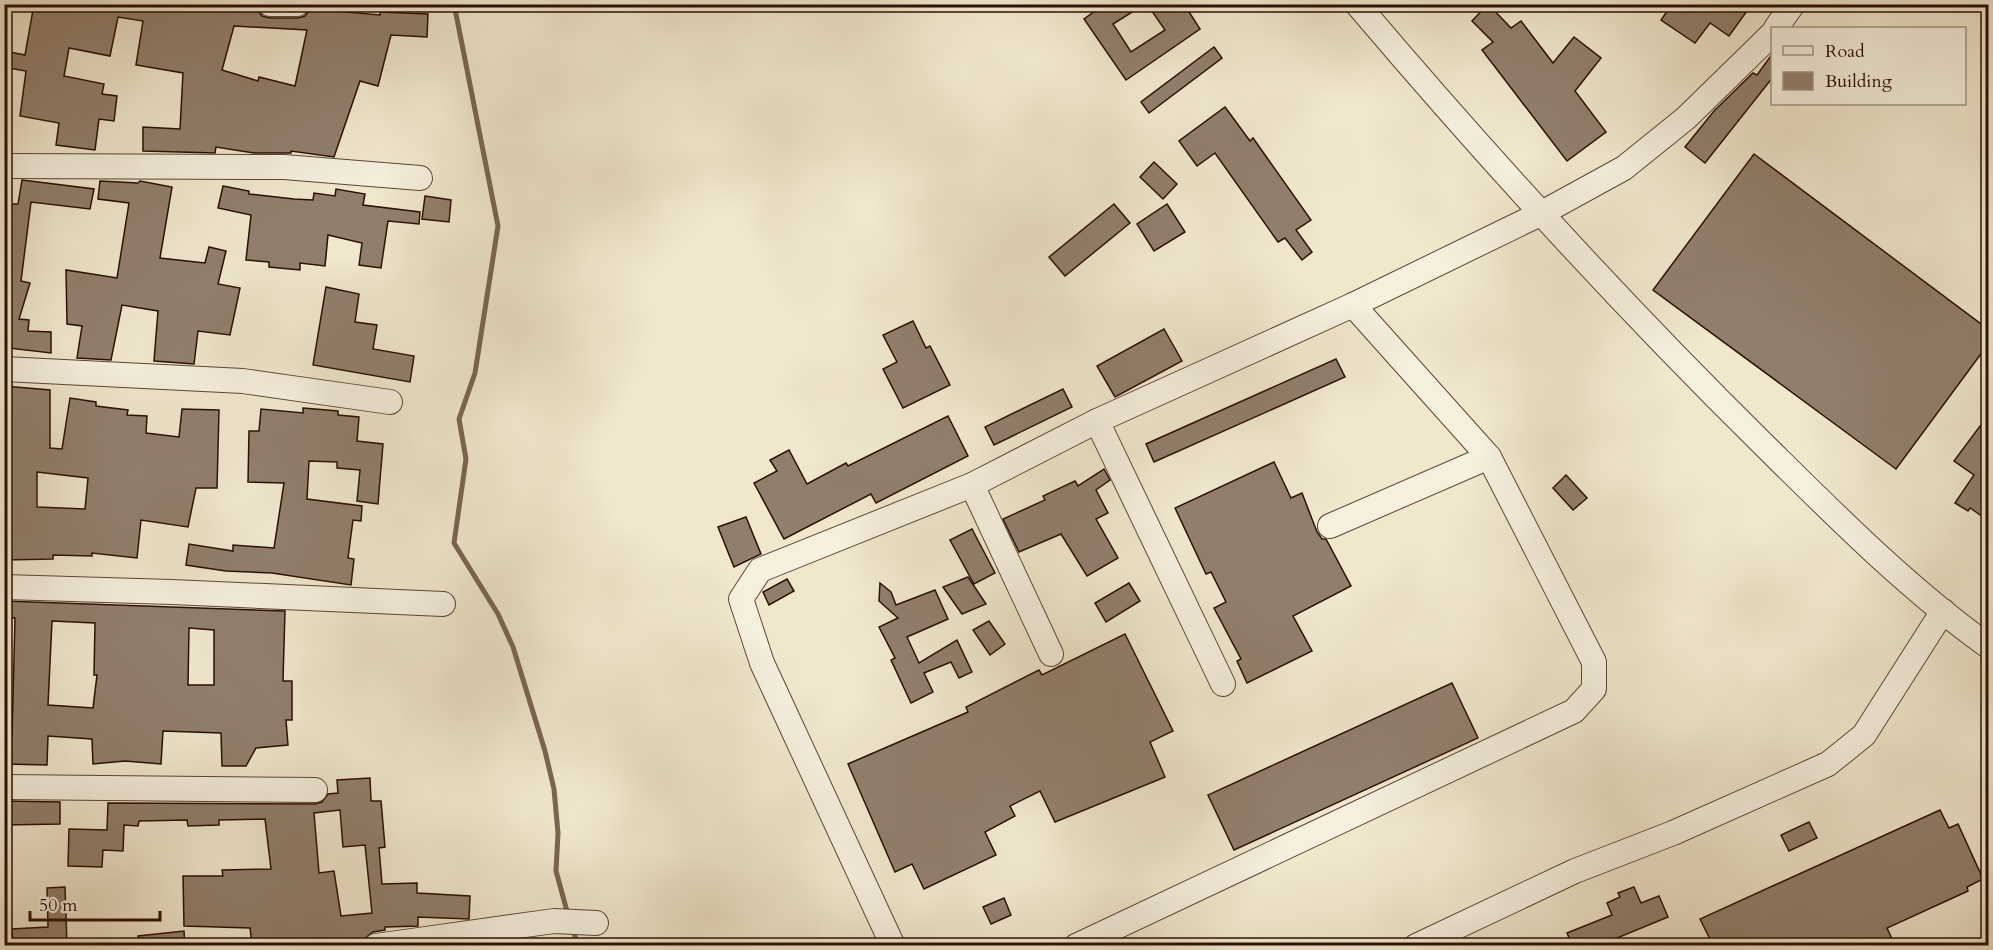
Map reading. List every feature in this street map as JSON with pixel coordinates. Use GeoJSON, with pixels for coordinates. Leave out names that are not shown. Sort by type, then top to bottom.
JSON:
{"type":"FeatureCollection","features":[{"type":"Feature","properties":{"kind":"street"},"geometry":{"type":"LineString","coordinates":[[1357,4],[1457,121],[1710,392],[1885,563],[1989,646]]}},
{"type":"Feature","properties":{"kind":"street"},"geometry":{"type":"LineString","coordinates":[[1777,27],[1793,4]]}},
{"type":"Feature","properties":{"kind":"street"},"geometry":{"type":"LineString","coordinates":[[893,945],[762,663],[741,599],[760,570],[972,486],[1097,422],[1353,305],[1542,213],[1624,168],[1686,118],[1771,36]]}},
{"type":"Feature","properties":{"kind":"street"},"geometry":{"type":"LineString","coordinates":[[4,166],[284,167],[420,178]]}},
{"type":"Feature","properties":{"kind":"street"},"geometry":{"type":"LineString","coordinates":[[1076,945],[1574,711],[1594,689],[1594,662],[1489,457],[1353,305]]}},
{"type":"Feature","properties":{"kind":"street"},"geometry":{"type":"LineString","coordinates":[[4,369],[243,381],[390,402]]}},
{"type":"Feature","properties":{"kind":"street"},"geometry":{"type":"LineString","coordinates":[[1097,422],[1223,684]]}},
{"type":"Feature","properties":{"kind":"street"},"geometry":{"type":"LineString","coordinates":[[1330,526],[1489,457]]}},
{"type":"Feature","properties":{"kind":"street"},"geometry":{"type":"LineString","coordinates":[[972,486],[1051,654]]}},
{"type":"Feature","properties":{"kind":"street"},"geometry":{"type":"LineString","coordinates":[[4,587],[443,604]]}},
{"type":"Feature","properties":{"kind":"street"},"geometry":{"type":"LineString","coordinates":[[1416,945],[1575,871],[1673,833],[1828,764],[1864,735],[1943,611]]}},
{"type":"Feature","properties":{"kind":"street"},"geometry":{"type":"LineString","coordinates":[[4,787],[315,790]]}},
{"type":"Feature","properties":{"kind":"street"},"geometry":{"type":"LineString","coordinates":[[375,945],[554,921],[596,923]]}},
{"type":"Feature","properties":{"kind":"building"},"geometry":{"type":"Polygon","coordinates":[[[34,4],[230,4],[256,7],[262,16],[270,18],[298,18],[305,16],[310,9],[380,15],[380,12],[428,14],[427,37],[391,35],[378,86],[360,81],[334,157],[291,151],[291,153],[254,153],[216,147],[215,153],[143,151],[143,127],[180,129],[183,73],[136,65],[143,21],[118,17],[110,56],[69,48],[64,76],[104,84],[102,94],[117,96],[114,121],[99,119],[95,150],[56,145],[59,123],[20,116],[26,71],[4,67],[4,51],[25,55],[34,4]],[[234,26],[222,70],[258,81],[259,77],[295,86],[307,30],[234,26]]]}},
{"type":"Feature","properties":{"kind":"building"},"geometry":{"type":"Polygon","coordinates":[[[1105,4],[1145,4],[1113,24],[1131,52],[1165,30],[1147,4],[1184,4],[1200,29],[1126,80],[1084,19],[1105,4]]]}},
{"type":"Feature","properties":{"kind":"building"},"geometry":{"type":"Polygon","coordinates":[[[1488,4],[1511,28],[1521,21],[1553,63],[1574,37],[1601,58],[1575,91],[1606,132],[1567,161],[1482,50],[1493,42],[1472,21],[1488,4]]]}},
{"type":"Feature","properties":{"kind":"building"},"geometry":{"type":"Polygon","coordinates":[[[1672,4],[1752,4],[1729,36],[1710,23],[1695,43],[1661,20],[1672,4]]]}},
{"type":"Feature","properties":{"kind":"building"},"geometry":{"type":"Polygon","coordinates":[[[1214,47],[1222,58],[1149,113],[1141,102],[1214,47]]]}},
{"type":"Feature","properties":{"kind":"building"},"geometry":{"type":"Polygon","coordinates":[[[1771,56],[1771,80],[1705,163],[1685,147],[1714,111],[1753,73],[1757,75],[1771,56]]]}},
{"type":"Feature","properties":{"kind":"building"},"geometry":{"type":"Polygon","coordinates":[[[1225,107],[1250,141],[1253,138],[1311,220],[1296,230],[1312,252],[1302,260],[1285,238],[1278,242],[1215,153],[1197,166],[1179,141],[1225,107]]]}},
{"type":"Feature","properties":{"kind":"building"},"geometry":{"type":"Polygon","coordinates":[[[1754,154],[1989,330],[1989,343],[1896,469],[1653,290],[1754,154]]]}},
{"type":"Feature","properties":{"kind":"building"},"geometry":{"type":"Polygon","coordinates":[[[1154,162],[1177,184],[1163,199],[1140,177],[1154,162]]]}},
{"type":"Feature","properties":{"kind":"building"},"geometry":{"type":"Polygon","coordinates":[[[22,180],[94,189],[90,209],[31,202],[21,281],[30,283],[19,319],[29,320],[28,331],[51,332],[51,353],[9,348],[8,353],[4,353],[4,256],[11,204],[18,204],[22,180]]]}},
{"type":"Feature","properties":{"kind":"building"},"geometry":{"type":"Polygon","coordinates":[[[100,181],[138,183],[140,181],[172,187],[160,258],[205,263],[209,247],[226,251],[218,284],[240,288],[230,335],[198,331],[194,364],[154,361],[158,311],[122,305],[111,360],[77,358],[82,326],[67,324],[66,270],[117,278],[129,203],[98,199],[100,181]]]}},
{"type":"Feature","properties":{"kind":"building"},"geometry":{"type":"Polygon","coordinates":[[[223,186],[249,191],[249,194],[294,199],[313,200],[314,193],[335,196],[336,189],[365,194],[363,205],[420,212],[419,224],[388,221],[381,268],[359,265],[362,243],[328,235],[325,266],[300,263],[300,270],[269,267],[269,262],[246,260],[251,215],[218,208],[223,186]]]}},
{"type":"Feature","properties":{"kind":"building"},"geometry":{"type":"Polygon","coordinates":[[[425,196],[451,200],[449,222],[422,219],[425,196]]]}},
{"type":"Feature","properties":{"kind":"building"},"geometry":{"type":"Polygon","coordinates":[[[1114,204],[1130,223],[1065,276],[1049,257],[1114,204]]]}},
{"type":"Feature","properties":{"kind":"building"},"geometry":{"type":"Polygon","coordinates":[[[1167,204],[1185,232],[1154,251],[1137,224],[1167,204]]]}},
{"type":"Feature","properties":{"kind":"building"},"geometry":{"type":"Polygon","coordinates":[[[326,287],[359,294],[355,322],[377,325],[373,349],[414,356],[410,382],[313,365],[326,287]]]}},
{"type":"Feature","properties":{"kind":"building"},"geometry":{"type":"Polygon","coordinates":[[[913,321],[926,348],[930,346],[950,385],[903,408],[883,369],[897,362],[883,335],[913,321]]]}},
{"type":"Feature","properties":{"kind":"building"},"geometry":{"type":"Polygon","coordinates":[[[1164,329],[1182,361],[1115,397],[1097,366],[1164,329]]]}},
{"type":"Feature","properties":{"kind":"building"},"geometry":{"type":"Polygon","coordinates":[[[1336,359],[1345,377],[1154,462],[1146,444],[1336,359]]]}},
{"type":"Feature","properties":{"kind":"building"},"geometry":{"type":"Polygon","coordinates":[[[4,386],[50,390],[50,448],[62,449],[70,398],[96,402],[96,406],[128,410],[127,415],[147,416],[146,433],[179,437],[182,409],[219,410],[217,488],[196,488],[188,527],[141,520],[137,558],[92,553],[92,556],[53,555],[53,559],[4,560],[4,539],[9,539],[8,476],[4,475],[4,386]],[[37,472],[37,507],[85,509],[88,478],[37,472]]]}},
{"type":"Feature","properties":{"kind":"building"},"geometry":{"type":"Polygon","coordinates":[[[1063,389],[1072,407],[994,445],[985,427],[1063,389]]]}},
{"type":"Feature","properties":{"kind":"building"},"geometry":{"type":"Polygon","coordinates":[[[303,408],[338,411],[338,415],[359,417],[357,441],[383,444],[378,504],[357,501],[360,470],[337,468],[337,462],[309,461],[307,499],[362,506],[361,521],[353,520],[348,558],[354,559],[351,585],[272,573],[226,571],[186,565],[189,544],[233,551],[233,545],[274,548],[284,483],[248,482],[249,431],[259,431],[261,409],[303,413],[303,408]]]}},
{"type":"Feature","properties":{"kind":"building"},"geometry":{"type":"Polygon","coordinates":[[[1989,414],[1989,521],[1970,508],[1968,511],[1955,503],[1974,475],[1954,461],[1989,414]]]}},
{"type":"Feature","properties":{"kind":"building"},"geometry":{"type":"Polygon","coordinates":[[[948,416],[968,456],[876,503],[871,494],[784,539],[754,483],[777,471],[770,460],[789,450],[807,484],[846,463],[848,466],[948,416]]]}},
{"type":"Feature","properties":{"kind":"building"},"geometry":{"type":"Polygon","coordinates":[[[1274,462],[1291,498],[1302,493],[1317,532],[1322,539],[1326,539],[1351,586],[1293,616],[1312,651],[1247,683],[1237,661],[1241,659],[1214,608],[1226,602],[1211,572],[1206,574],[1175,508],[1274,462]]]}},
{"type":"Feature","properties":{"kind":"building"},"geometry":{"type":"Polygon","coordinates":[[[1104,469],[1110,480],[1096,490],[1108,513],[1096,519],[1118,558],[1087,576],[1061,534],[1019,552],[1003,519],[1045,500],[1043,496],[1075,481],[1078,486],[1104,469]]]}},
{"type":"Feature","properties":{"kind":"building"},"geometry":{"type":"Polygon","coordinates":[[[1566,475],[1587,498],[1573,510],[1553,488],[1566,475]]]}},
{"type":"Feature","properties":{"kind":"building"},"geometry":{"type":"Polygon","coordinates":[[[746,517],[761,554],[734,567],[718,527],[746,517]]]}},
{"type":"Feature","properties":{"kind":"building"},"geometry":{"type":"Polygon","coordinates":[[[972,529],[995,573],[974,584],[950,540],[972,529]]]}},
{"type":"Feature","properties":{"kind":"building"},"geometry":{"type":"Polygon","coordinates":[[[968,577],[986,604],[962,614],[943,587],[968,577]]]}},
{"type":"Feature","properties":{"kind":"building"},"geometry":{"type":"Polygon","coordinates":[[[787,579],[794,591],[769,605],[763,592],[787,579]]]}},
{"type":"Feature","properties":{"kind":"building"},"geometry":{"type":"Polygon","coordinates":[[[880,583],[891,592],[896,605],[935,590],[948,619],[907,637],[919,663],[957,640],[972,672],[959,678],[951,662],[924,673],[933,692],[911,703],[891,660],[895,658],[879,627],[898,618],[879,601],[880,583]]]}},
{"type":"Feature","properties":{"kind":"building"},"geometry":{"type":"Polygon","coordinates":[[[1129,583],[1140,601],[1106,622],[1095,603],[1129,583]]]}},
{"type":"Feature","properties":{"kind":"building"},"geometry":{"type":"Polygon","coordinates":[[[4,601],[285,611],[283,681],[292,681],[292,720],[286,720],[288,745],[256,748],[246,766],[222,766],[221,733],[163,731],[161,764],[125,761],[93,764],[92,739],[48,736],[47,765],[4,764],[4,737],[12,737],[15,618],[4,617],[4,601]],[[52,621],[48,705],[93,708],[97,675],[94,675],[95,623],[52,621]],[[189,628],[188,685],[214,685],[214,630],[189,628]]]}},
{"type":"Feature","properties":{"kind":"building"},"geometry":{"type":"Polygon","coordinates":[[[989,621],[1005,644],[990,655],[973,630],[989,621]]]}},
{"type":"Feature","properties":{"kind":"building"},"geometry":{"type":"Polygon","coordinates":[[[1125,634],[1173,731],[1150,742],[1165,777],[1055,822],[1040,791],[1010,806],[1015,816],[985,832],[996,855],[924,889],[912,864],[895,872],[848,764],[968,712],[966,707],[1039,670],[1042,675],[1125,634]]]}},
{"type":"Feature","properties":{"kind":"building"},"geometry":{"type":"Polygon","coordinates":[[[1452,683],[1478,738],[1234,850],[1208,795],[1452,683]]]}},
{"type":"Feature","properties":{"kind":"building"},"geometry":{"type":"Polygon","coordinates":[[[370,778],[371,801],[381,801],[385,847],[379,848],[382,884],[417,883],[417,893],[470,896],[469,919],[418,917],[418,926],[385,927],[385,930],[373,932],[364,939],[298,945],[252,945],[250,928],[184,926],[183,876],[223,876],[222,870],[271,869],[265,819],[219,820],[219,825],[188,826],[187,820],[139,821],[138,826],[124,825],[123,851],[103,850],[102,867],[68,866],[69,829],[107,830],[108,803],[315,804],[322,802],[328,794],[338,793],[337,780],[370,778]],[[340,810],[314,813],[319,873],[334,871],[341,916],[372,913],[365,845],[343,847],[340,810]]]}},
{"type":"Feature","properties":{"kind":"building"},"geometry":{"type":"Polygon","coordinates":[[[4,801],[60,802],[60,824],[4,825],[4,801]]]}},
{"type":"Feature","properties":{"kind":"building"},"geometry":{"type":"Polygon","coordinates":[[[1940,810],[1949,828],[1958,824],[1983,879],[1967,887],[1968,891],[1887,928],[1893,941],[1882,945],[1713,945],[1700,919],[1940,810]]]}},
{"type":"Feature","properties":{"kind":"building"},"geometry":{"type":"Polygon","coordinates":[[[1809,822],[1817,838],[1789,851],[1781,835],[1809,822]]]}},
{"type":"Feature","properties":{"kind":"building"},"geometry":{"type":"Polygon","coordinates":[[[65,887],[67,945],[13,944],[12,929],[48,927],[47,888],[65,887]]]}},
{"type":"Feature","properties":{"kind":"building"},"geometry":{"type":"Polygon","coordinates":[[[1634,887],[1641,903],[1659,896],[1668,917],[1600,945],[1572,945],[1567,933],[1612,915],[1607,903],[1620,897],[1618,893],[1634,887]]]}},
{"type":"Feature","properties":{"kind":"building"},"geometry":{"type":"Polygon","coordinates":[[[1004,898],[1011,915],[991,924],[983,907],[1004,898]]]}},
{"type":"Feature","properties":{"kind":"building"},"geometry":{"type":"Polygon","coordinates":[[[184,931],[185,945],[138,945],[138,936],[184,931]]]}},
{"type":"Feature","properties":{"kind":"waterway"},"geometry":{"type":"LineString","coordinates":[[454,4],[498,226],[475,373],[459,419],[466,459],[454,543],[498,614],[513,647],[545,751],[554,789],[558,833],[556,871],[568,915]]}},
{"type":"Feature","properties":{"kind":"waterway"},"geometry":{"type":"LineString","coordinates":[[572,927],[578,946]]}}]}
